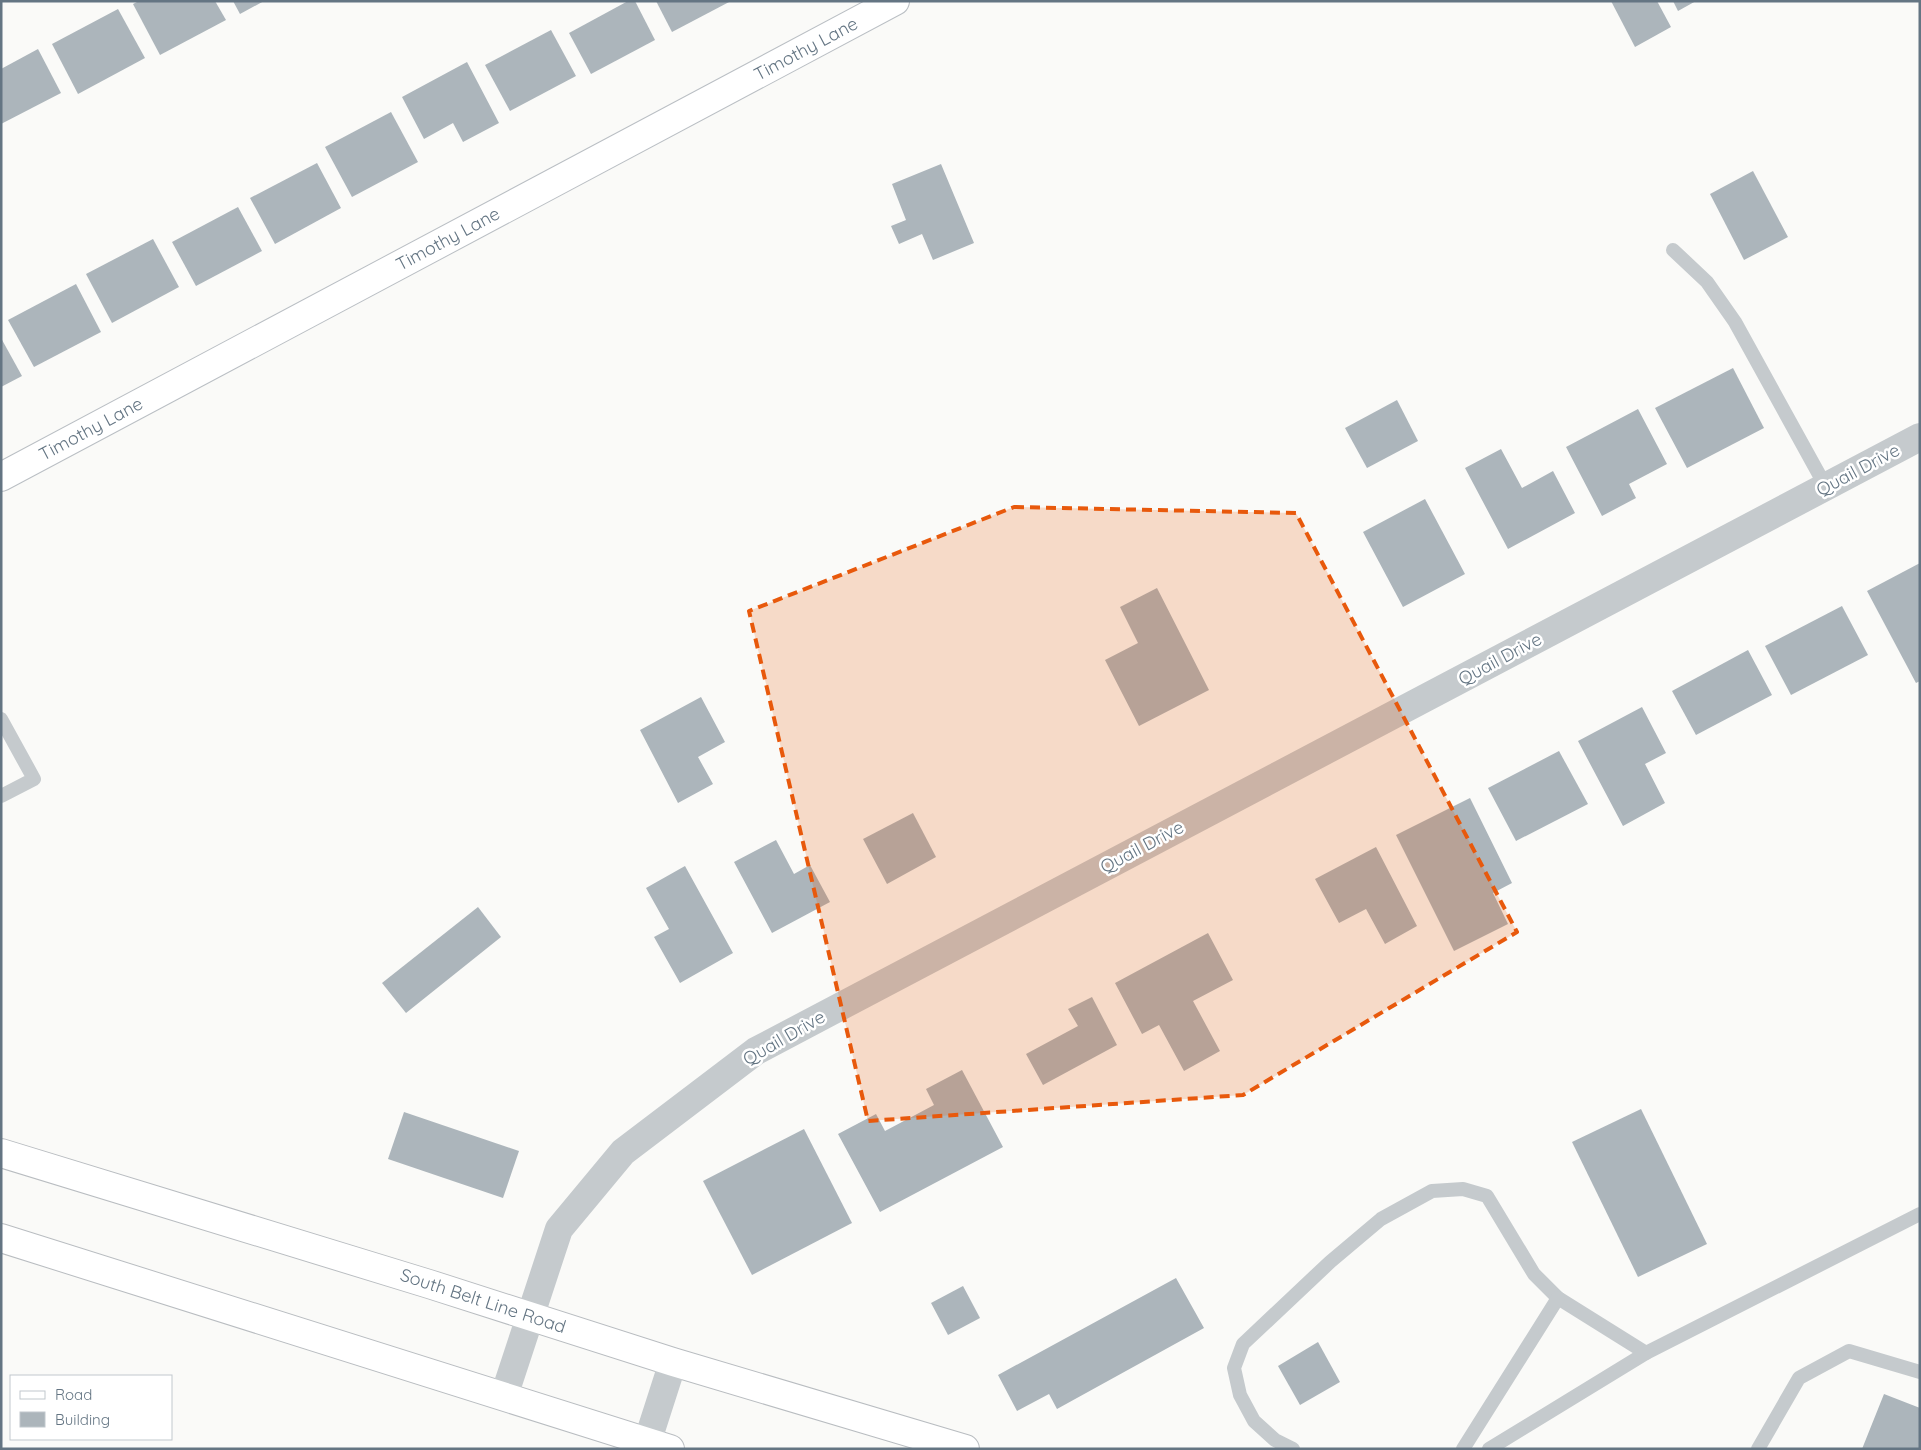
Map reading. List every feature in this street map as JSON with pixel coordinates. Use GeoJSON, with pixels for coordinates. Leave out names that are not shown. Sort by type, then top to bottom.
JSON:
{"type":"FeatureCollection","features":[{"type":"Feature","properties":{"kind":"main road","name":"Timothy Lane"},"geometry":{"type":"LineString","coordinates":[[1,477],[896,1]]}},
{"type":"Feature","properties":{"kind":"main road","name":"South Belt Line Road"},"geometry":{"type":"LineString","coordinates":[[1,1153],[430,1284],[673,1362],[965,1449]]}},
{"type":"Feature","properties":{"kind":"main road"},"geometry":{"type":"LineString","coordinates":[[1,1238],[504,1396],[654,1446]]}},
{"type":"Feature","properties":{"kind":"street","name":"Quail Drive"},"geometry":{"type":"LineString","coordinates":[[504,1396],[558,1229],[623,1152],[756,1051],[1920,437]]}},
{"type":"Feature","properties":{"kind":"street"},"geometry":{"type":"LineString","coordinates":[[654,1446],[673,1362]]}},
{"type":"Feature","properties":{"kind":"lane"},"geometry":{"type":"LineString","coordinates":[[1673,250],[1707,282],[1735,322],[1826,487]]}},
{"type":"Feature","properties":{"kind":"lane"},"geometry":{"type":"LineString","coordinates":[[1,719],[34,779],[1,796]]}},
{"type":"Feature","properties":{"kind":"lane"},"geometry":{"type":"LineString","coordinates":[[1293,1449],[1275,1440],[1254,1422],[1240,1396],[1234,1368],[1243,1344],[1330,1262],[1381,1219],[1432,1191],[1463,1189],[1487,1196],[1534,1274],[1558,1298],[1646,1353]]}},
{"type":"Feature","properties":{"kind":"lane"},"geometry":{"type":"LineString","coordinates":[[1489,1449],[1646,1353],[1920,1214]]}},
{"type":"Feature","properties":{"kind":"lane"},"geometry":{"type":"LineString","coordinates":[[1463,1449],[1558,1298]]}},
{"type":"Feature","properties":{"kind":"lane"},"geometry":{"type":"LineString","coordinates":[[1758,1449],[1799,1378],[1849,1351],[1920,1372]]}},
{"type":"Feature","properties":{"kind":"highlighted area"},"geometry":{"type":"Polygon","coordinates":[[[1014,507],[1296,513],[1517,932],[1243,1095],[868,1121],[749,611],[1014,507]]]}},
{"type":"Feature","properties":{"kind":"building"},"geometry":{"type":"Polygon","coordinates":[[[139,1],[215,1],[226,20],[160,55],[133,4],[139,1]]]}},
{"type":"Feature","properties":{"kind":"building"},"geometry":{"type":"Polygon","coordinates":[[[233,1],[264,1],[240,14],[233,1]]]}},
{"type":"Feature","properties":{"kind":"building"},"geometry":{"type":"Polygon","coordinates":[[[628,1],[635,1],[655,40],[591,74],[569,33],[628,1]]]}},
{"type":"Feature","properties":{"kind":"building"},"geometry":{"type":"Polygon","coordinates":[[[656,1],[731,1],[672,32],[656,1]]]}},
{"type":"Feature","properties":{"kind":"building"},"geometry":{"type":"Polygon","coordinates":[[[1611,1],[1657,1],[1671,27],[1635,47],[1611,1]]]}},
{"type":"Feature","properties":{"kind":"building"},"geometry":{"type":"Polygon","coordinates":[[[1673,1],[1696,1],[1678,11],[1673,1]]]}},
{"type":"Feature","properties":{"kind":"building"},"geometry":{"type":"Polygon","coordinates":[[[118,9],[145,58],[78,94],[52,44],[118,9]]]}},
{"type":"Feature","properties":{"kind":"building"},"geometry":{"type":"Polygon","coordinates":[[[551,30],[576,76],[510,111],[485,65],[551,30]]]}},
{"type":"Feature","properties":{"kind":"building"},"geometry":{"type":"Polygon","coordinates":[[[38,49],[61,93],[1,124],[1,69],[38,49]]]}},
{"type":"Feature","properties":{"kind":"building"},"geometry":{"type":"Polygon","coordinates":[[[467,62],[499,123],[463,142],[453,123],[424,139],[402,97],[467,62]]]}},
{"type":"Feature","properties":{"kind":"building"},"geometry":{"type":"Polygon","coordinates":[[[391,112],[418,162],[352,197],[325,147],[391,112]]]}},
{"type":"Feature","properties":{"kind":"building"},"geometry":{"type":"Polygon","coordinates":[[[317,163],[341,208],[275,244],[250,198],[317,163]]]}},
{"type":"Feature","properties":{"kind":"building"},"geometry":{"type":"Polygon","coordinates":[[[941,164],[974,243],[933,260],[922,234],[899,244],[891,226],[906,220],[892,184],[941,164]]]}},
{"type":"Feature","properties":{"kind":"building"},"geometry":{"type":"Polygon","coordinates":[[[1753,171],[1788,237],[1744,260],[1710,194],[1753,171]]]}},
{"type":"Feature","properties":{"kind":"building"},"geometry":{"type":"Polygon","coordinates":[[[238,207],[262,251],[196,286],[172,242],[238,207]]]}},
{"type":"Feature","properties":{"kind":"building"},"geometry":{"type":"Polygon","coordinates":[[[153,239],[179,287],[112,323],[86,274],[153,239]]]}},
{"type":"Feature","properties":{"kind":"building"},"geometry":{"type":"Polygon","coordinates":[[[76,284],[101,332],[34,367],[8,320],[76,284]]]}},
{"type":"Feature","properties":{"kind":"building"},"geometry":{"type":"Polygon","coordinates":[[[1,338],[22,376],[1,387],[1,338]]]}},
{"type":"Feature","properties":{"kind":"building"},"geometry":{"type":"Polygon","coordinates":[[[1733,368],[1764,428],[1687,468],[1655,408],[1733,368]]]}},
{"type":"Feature","properties":{"kind":"building"},"geometry":{"type":"Polygon","coordinates":[[[1397,400],[1418,441],[1367,468],[1345,428],[1397,400]]]}},
{"type":"Feature","properties":{"kind":"building"},"geometry":{"type":"Polygon","coordinates":[[[1638,409],[1667,464],[1629,484],[1636,498],[1602,516],[1566,447],[1638,409]]]}},
{"type":"Feature","properties":{"kind":"building"},"geometry":{"type":"Polygon","coordinates":[[[1501,449],[1522,488],[1553,471],[1575,513],[1508,549],[1465,468],[1501,449]]]}},
{"type":"Feature","properties":{"kind":"building"},"geometry":{"type":"Polygon","coordinates":[[[1425,499],[1465,574],[1403,607],[1363,532],[1425,499]]]}},
{"type":"Feature","properties":{"kind":"building"},"geometry":{"type":"Polygon","coordinates":[[[1920,563],[1920,681],[1916,683],[1867,591],[1920,563]]]}},
{"type":"Feature","properties":{"kind":"building"},"geometry":{"type":"Polygon","coordinates":[[[1157,588],[1209,690],[1139,726],[1105,660],[1138,643],[1120,607],[1157,588]]]}},
{"type":"Feature","properties":{"kind":"building"},"geometry":{"type":"Polygon","coordinates":[[[1842,606],[1868,655],[1791,695],[1765,646],[1842,606]]]}},
{"type":"Feature","properties":{"kind":"building"},"geometry":{"type":"Polygon","coordinates":[[[1748,650],[1772,695],[1696,735],[1672,691],[1748,650]]]}},
{"type":"Feature","properties":{"kind":"building"},"geometry":{"type":"Polygon","coordinates":[[[701,697],[725,742],[698,757],[713,784],[678,803],[640,730],[701,697]]]}},
{"type":"Feature","properties":{"kind":"building"},"geometry":{"type":"Polygon","coordinates":[[[1642,707],[1666,753],[1645,764],[1665,803],[1623,826],[1578,741],[1642,707]]]}},
{"type":"Feature","properties":{"kind":"building"},"geometry":{"type":"Polygon","coordinates":[[[1559,751],[1588,804],[1516,841],[1488,788],[1559,751]]]}},
{"type":"Feature","properties":{"kind":"building"},"geometry":{"type":"Polygon","coordinates":[[[1470,798],[1512,883],[1493,893],[1508,924],[1454,951],[1396,835],[1470,798]]]}},
{"type":"Feature","properties":{"kind":"building"},"geometry":{"type":"Polygon","coordinates":[[[913,813],[936,857],[887,884],[863,839],[913,813]]]}},
{"type":"Feature","properties":{"kind":"building"},"geometry":{"type":"Polygon","coordinates":[[[776,840],[794,874],[810,865],[830,902],[772,933],[734,862],[776,840]]]}},
{"type":"Feature","properties":{"kind":"building"},"geometry":{"type":"Polygon","coordinates":[[[1376,847],[1417,926],[1385,944],[1366,909],[1339,923],[1315,879],[1376,847]]]}},
{"type":"Feature","properties":{"kind":"building"},"geometry":{"type":"Polygon","coordinates":[[[685,866],[733,953],[680,983],[654,937],[669,929],[646,888],[685,866]]]}},
{"type":"Feature","properties":{"kind":"building"},"geometry":{"type":"Polygon","coordinates":[[[478,907],[501,937],[406,1013],[382,983],[478,907]]]}},
{"type":"Feature","properties":{"kind":"building"},"geometry":{"type":"Polygon","coordinates":[[[1208,933],[1233,980],[1193,1001],[1220,1051],[1184,1071],[1159,1025],[1142,1034],[1115,983],[1208,933]]]}},
{"type":"Feature","properties":{"kind":"building"},"geometry":{"type":"Polygon","coordinates":[[[1092,997],[1117,1045],[1043,1085],[1026,1054],[1078,1026],[1068,1009],[1092,997]]]}},
{"type":"Feature","properties":{"kind":"building"},"geometry":{"type":"Polygon","coordinates":[[[962,1070],[1003,1147],[880,1212],[838,1134],[876,1114],[885,1131],[934,1105],[926,1089],[962,1070]]]}},
{"type":"Feature","properties":{"kind":"building"},"geometry":{"type":"Polygon","coordinates":[[[1641,1109],[1707,1244],[1638,1277],[1572,1142],[1641,1109]]]}},
{"type":"Feature","properties":{"kind":"building"},"geometry":{"type":"Polygon","coordinates":[[[404,1112],[519,1151],[503,1198],[388,1159],[404,1112]]]}},
{"type":"Feature","properties":{"kind":"building"},"geometry":{"type":"Polygon","coordinates":[[[804,1129],[852,1223],[752,1275],[703,1181],[804,1129]]]}},
{"type":"Feature","properties":{"kind":"building"},"geometry":{"type":"Polygon","coordinates":[[[1176,1278],[1204,1328],[1057,1409],[1049,1394],[1017,1411],[998,1375],[1176,1278]]]}},
{"type":"Feature","properties":{"kind":"building"},"geometry":{"type":"Polygon","coordinates":[[[963,1286],[980,1318],[948,1335],[931,1303],[963,1286]]]}},
{"type":"Feature","properties":{"kind":"building"},"geometry":{"type":"Polygon","coordinates":[[[1318,1342],[1340,1382],[1300,1405],[1278,1366],[1318,1342]]]}},
{"type":"Feature","properties":{"kind":"building"},"geometry":{"type":"Polygon","coordinates":[[[1884,1394],[1920,1408],[1920,1449],[1862,1449],[1884,1394]]]}}]}
